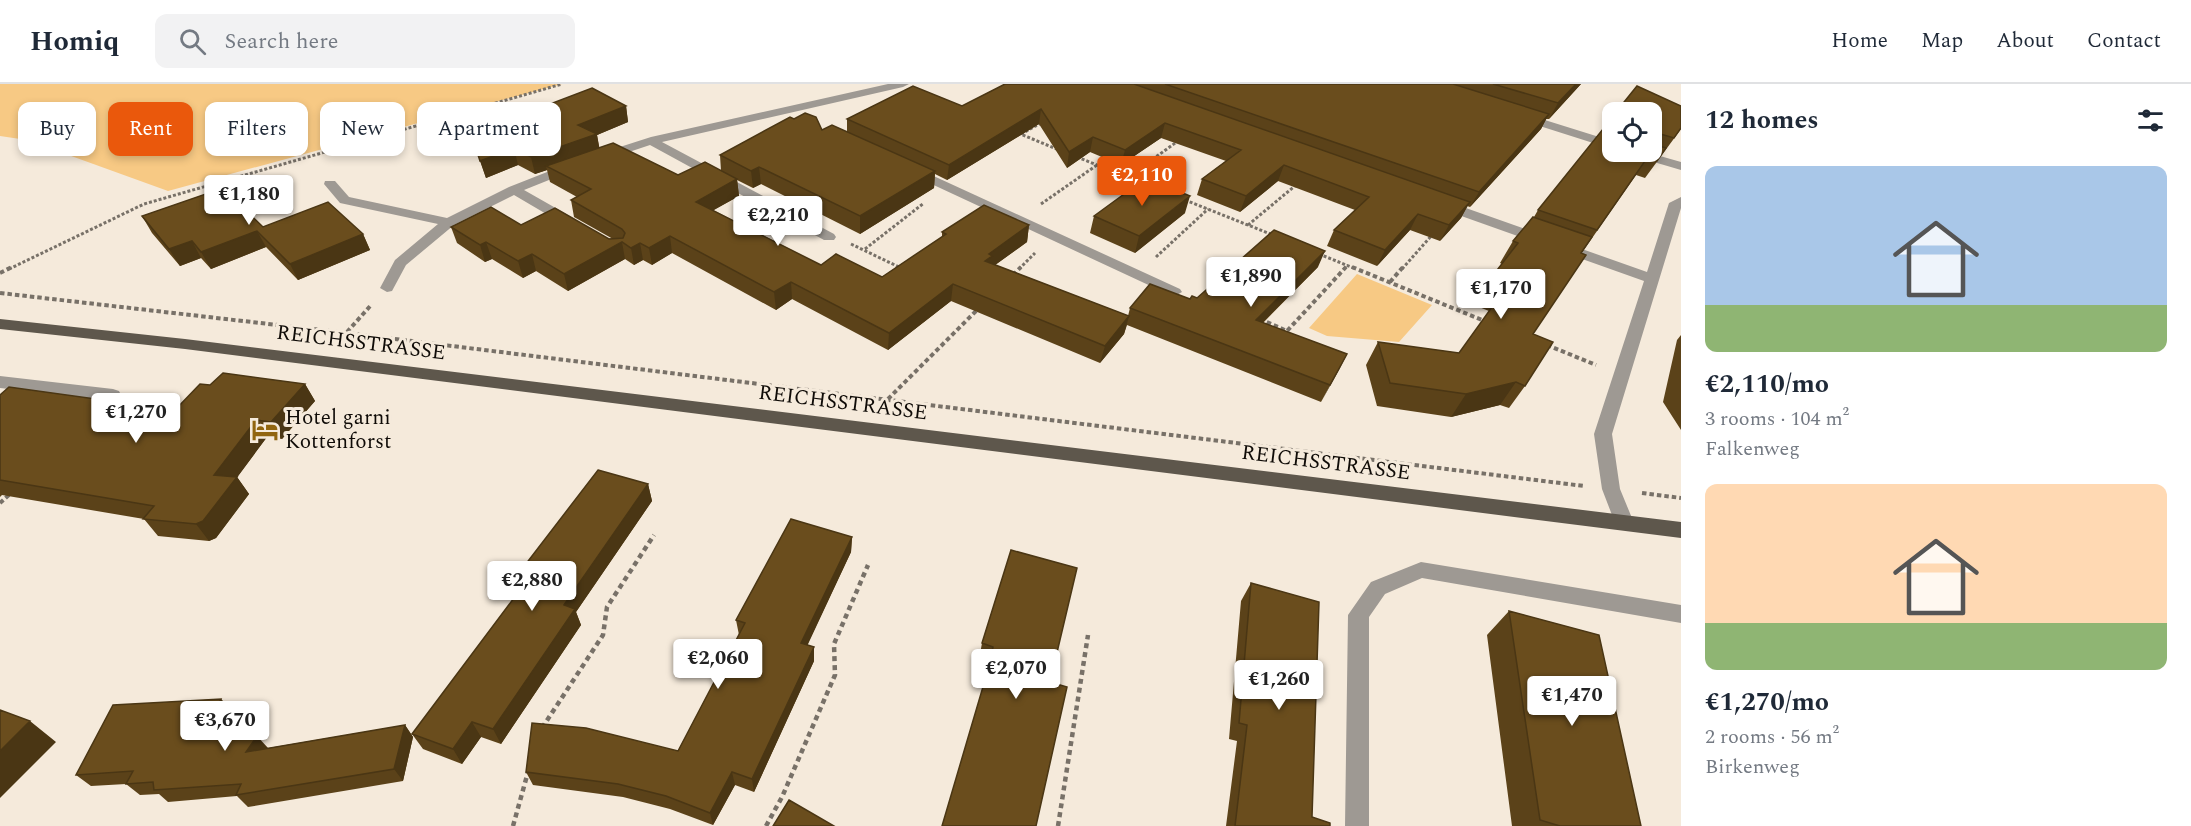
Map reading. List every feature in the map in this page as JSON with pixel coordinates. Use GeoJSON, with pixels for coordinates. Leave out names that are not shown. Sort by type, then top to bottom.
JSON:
{"type":"FeatureCollection","features":[{"type":"Feature","properties":{"kind":"main road","name":"REICHSSTRASSE"},"geometry":{"type":"LineString","coordinates":[[0,324],[185,344],[1681,530]]}},
{"type":"Feature","properties":{"kind":"street"},"geometry":{"type":"LineString","coordinates":[[387,288],[400,263],[449,222],[514,190],[565,169],[651,141],[903,84]]}},
{"type":"Feature","properties":{"kind":"street"},"geometry":{"type":"LineString","coordinates":[[784,112],[801,119]]}},
{"type":"Feature","properties":{"kind":"street"},"geometry":{"type":"LineString","coordinates":[[1511,114],[1602,142]]}},
{"type":"Feature","properties":{"kind":"street"},"geometry":{"type":"LineString","coordinates":[[651,141],[830,237]]}},
{"type":"Feature","properties":{"kind":"street"},"geometry":{"type":"LineString","coordinates":[[1662,160],[1681,166]]}},
{"type":"Feature","properties":{"kind":"street"},"geometry":{"type":"LineString","coordinates":[[903,166],[1175,292]]}},
{"type":"Feature","properties":{"kind":"street"},"geometry":{"type":"LineString","coordinates":[[330,184],[345,200],[449,222]]}},
{"type":"Feature","properties":{"kind":"street"},"geometry":{"type":"LineString","coordinates":[[514,190],[581,229]]}},
{"type":"Feature","properties":{"kind":"street"},"geometry":{"type":"LineString","coordinates":[[1434,201],[1652,279]]}},
{"type":"Feature","properties":{"kind":"street"},"geometry":{"type":"LineString","coordinates":[[1624,523],[1611,489],[1603,434],[1676,203],[1681,201]]}},
{"type":"Feature","properties":{"kind":"street"},"geometry":{"type":"LineString","coordinates":[[0,382],[113,395]]}},
{"type":"Feature","properties":{"kind":"street"},"geometry":{"type":"LineString","coordinates":[[1357,826],[1358,615],[1378,588],[1421,570],[1681,614]]}},
{"type":"Feature","properties":{"kind":"path"},"geometry":{"type":"LineString","coordinates":[[0,273],[144,204],[562,84]]}},
{"type":"Feature","properties":{"kind":"path"},"geometry":{"type":"LineString","coordinates":[[1021,134],[1049,118]]}},
{"type":"Feature","properties":{"kind":"path"},"geometry":{"type":"LineString","coordinates":[[1011,130],[1065,152]]}},
{"type":"Feature","properties":{"kind":"path"},"geometry":{"type":"LineString","coordinates":[[1128,177],[1180,139]]}},
{"type":"Feature","properties":{"kind":"path"},"geometry":{"type":"LineString","coordinates":[[1076,156],[1148,185]]}},
{"type":"Feature","properties":{"kind":"path"},"geometry":{"type":"LineString","coordinates":[[1018,220],[1097,165]]}},
{"type":"Feature","properties":{"kind":"path"},"geometry":{"type":"LineString","coordinates":[[1248,225],[1298,183]]}},
{"type":"Feature","properties":{"kind":"path"},"geometry":{"type":"LineString","coordinates":[[865,249],[946,186]]}},
{"type":"Feature","properties":{"kind":"path"},"geometry":{"type":"LineString","coordinates":[[1178,197],[1282,239]]}},
{"type":"Feature","properties":{"kind":"path"},"geometry":{"type":"LineString","coordinates":[[1390,282],[1456,209]]}},
{"type":"Feature","properties":{"kind":"path"},"geometry":{"type":"LineString","coordinates":[[1137,274],[1208,210]]}},
{"type":"Feature","properties":{"kind":"path"},"geometry":{"type":"LineString","coordinates":[[1011,276],[1053,236]]}},
{"type":"Feature","properties":{"kind":"path"},"geometry":{"type":"LineString","coordinates":[[830,237],[865,249],[906,270]]}},
{"type":"Feature","properties":{"kind":"path"},"geometry":{"type":"LineString","coordinates":[[1315,252],[1492,324]]}},
{"type":"Feature","properties":{"kind":"path"},"geometry":{"type":"LineString","coordinates":[[1257,318],[1287,331],[1348,265]]}},
{"type":"Feature","properties":{"kind":"path"},"geometry":{"type":"LineString","coordinates":[[347,333],[387,288]]}},
{"type":"Feature","properties":{"kind":"path"},"geometry":{"type":"LineString","coordinates":[[0,292],[888,399],[1681,498]]}},
{"type":"Feature","properties":{"kind":"path"},"geometry":{"type":"LineString","coordinates":[[888,399],[987,301]]}},
{"type":"Feature","properties":{"kind":"path"},"geometry":{"type":"LineString","coordinates":[[968,303],[978,309]]}},
{"type":"Feature","properties":{"kind":"path"},"geometry":{"type":"LineString","coordinates":[[1546,345],[1622,375]]}},
{"type":"Feature","properties":{"kind":"path"},"geometry":{"type":"LineString","coordinates":[[0,503],[16,488]]}},
{"type":"Feature","properties":{"kind":"path"},"geometry":{"type":"LineString","coordinates":[[538,737],[603,635],[607,607],[654,534]]}},
{"type":"Feature","properties":{"kind":"path"},"geometry":{"type":"LineString","coordinates":[[766,826],[782,797],[835,675],[834,644],[868,566]]}},
{"type":"Feature","properties":{"kind":"path"},"geometry":{"type":"LineString","coordinates":[[1058,826],[1088,634]]}},
{"type":"Feature","properties":{"kind":"path"},"geometry":{"type":"LineString","coordinates":[[513,826],[529,770]]}},
{"type":"Feature","properties":{"kind":"shaded area"},"geometry":{"type":"Polygon","coordinates":[[[0,84],[562,84],[496,102],[417,102],[417,123],[405,127],[405,102],[320,102],[320,150],[308,153],[308,102],[205,102],[205,156],[297,156],[168,191],[71,156],[96,156],[96,102],[18,102],[18,139],[0,136],[0,84]]]}},
{"type":"Feature","properties":{"kind":"shaded area"},"geometry":{"type":"Polygon","coordinates":[[[1357,274],[1432,305],[1399,342],[1327,336],[1309,328],[1357,274]]]}},
{"type":"Feature","properties":{"kind":"building"},"geometry":{"type":"Polygon","coordinates":[[[1005,84],[1134,84],[1470,202],[1449,225],[1418,214],[1385,250],[1334,230],[1369,197],[1284,165],[1246,196],[1202,179],[1241,150],[1165,123],[1125,150],[1093,137],[1069,152],[1041,109],[949,165],[847,119],[913,86],[962,106],[1005,84]]]}},
{"type":"Feature","properties":{"kind":"building"},"geometry":{"type":"Polygon","coordinates":[[[1165,84],[1453,84],[1549,114],[1479,192],[1165,84]]]}},
{"type":"Feature","properties":{"kind":"building"},"geometry":{"type":"Polygon","coordinates":[[[1493,84],[1576,84],[1558,103],[1493,84]]]}},
{"type":"Feature","properties":{"kind":"building"},"geometry":{"type":"Polygon","coordinates":[[[1637,86],[1681,106],[1681,128],[1674,138],[1662,134],[1662,102],[1624,102],[1637,86]]]}},
{"type":"Feature","properties":{"kind":"building"},"geometry":{"type":"Polygon","coordinates":[[[592,88],[626,106],[578,125],[597,134],[561,147],[561,102],[555,102],[592,88]]]}},
{"type":"Feature","properties":{"kind":"building"},"geometry":{"type":"Polygon","coordinates":[[[805,113],[816,117],[822,130],[832,125],[935,171],[860,216],[759,167],[751,171],[720,155],[790,117],[794,119],[805,113]]]}},
{"type":"Feature","properties":{"kind":"building"},"geometry":{"type":"Polygon","coordinates":[[[1602,130],[1602,162],[1644,162],[1597,230],[1538,210],[1602,130]]]}},
{"type":"Feature","properties":{"kind":"building"},"geometry":{"type":"Polygon","coordinates":[[[613,143],[678,175],[705,162],[737,179],[696,202],[821,265],[836,254],[882,277],[946,234],[942,232],[984,205],[1029,225],[989,254],[992,256],[985,261],[1129,316],[1105,346],[953,284],[889,333],[791,282],[774,292],[670,236],[649,248],[640,243],[631,248],[622,242],[564,274],[532,254],[518,261],[486,242],[480,245],[451,227],[491,207],[521,225],[555,208],[609,239],[623,238],[625,233],[622,229],[571,200],[591,189],[546,166],[613,143]]]}},
{"type":"Feature","properties":{"kind":"building"},"geometry":{"type":"Polygon","coordinates":[[[478,156],[493,156],[480,161],[478,156]]]}},
{"type":"Feature","properties":{"kind":"building"},"geometry":{"type":"Polygon","coordinates":[[[1146,178],[1190,196],[1139,236],[1094,216],[1146,178]]]}},
{"type":"Feature","properties":{"kind":"building"},"geometry":{"type":"Polygon","coordinates":[[[223,188],[263,227],[328,202],[363,234],[290,264],[257,231],[201,252],[192,241],[169,249],[142,216],[223,188]]]}},
{"type":"Feature","properties":{"kind":"building"},"geometry":{"type":"Polygon","coordinates":[[[1533,217],[1592,237],[1581,253],[1586,255],[1533,334],[1553,342],[1525,386],[1516,382],[1466,394],[1390,383],[1378,342],[1459,353],[1505,289],[1487,283],[1518,243],[1513,241],[1533,217]]]}},
{"type":"Feature","properties":{"kind":"building"},"geometry":{"type":"Polygon","coordinates":[[[1274,230],[1325,251],[1256,320],[1347,354],[1330,385],[1130,308],[1150,284],[1190,299],[1192,296],[1197,298],[1274,230]]]}},
{"type":"Feature","properties":{"kind":"building"},"geometry":{"type":"Polygon","coordinates":[[[223,373],[305,384],[271,422],[256,420],[214,475],[237,477],[203,521],[196,524],[143,519],[154,506],[0,480],[0,395],[9,387],[175,410],[200,384],[210,385],[223,373]]]}},
{"type":"Feature","properties":{"kind":"building"},"geometry":{"type":"Polygon","coordinates":[[[598,470],[648,484],[564,605],[575,609],[493,729],[472,722],[453,749],[412,734],[520,590],[509,586],[598,470]]]}},
{"type":"Feature","properties":{"kind":"building"},"geometry":{"type":"Polygon","coordinates":[[[791,519],[852,537],[801,643],[814,647],[752,779],[732,772],[710,813],[666,796],[618,784],[526,772],[532,723],[586,728],[678,751],[745,623],[736,620],[791,519]]]}},
{"type":"Feature","properties":{"kind":"building"},"geometry":{"type":"Polygon","coordinates":[[[1011,550],[1077,568],[1050,682],[1067,687],[1036,826],[942,826],[990,663],[993,647],[982,643],[1011,550]]]}},
{"type":"Feature","properties":{"kind":"building"},"geometry":{"type":"Polygon","coordinates":[[[1251,583],[1319,602],[1312,817],[1330,823],[1330,826],[1235,826],[1247,725],[1239,723],[1251,583]]]}},
{"type":"Feature","properties":{"kind":"building"},"geometry":{"type":"Polygon","coordinates":[[[1509,611],[1599,635],[1641,826],[1560,826],[1540,820],[1509,611]]]}},
{"type":"Feature","properties":{"kind":"building"},"geometry":{"type":"Polygon","coordinates":[[[221,699],[203,739],[257,736],[246,752],[405,725],[394,769],[236,795],[241,784],[154,790],[153,782],[126,784],[133,771],[76,775],[113,705],[221,699]]]}},
{"type":"Feature","properties":{"kind":"building"},"geometry":{"type":"Polygon","coordinates":[[[0,710],[30,721],[0,751],[0,710]]]}},
{"type":"Feature","properties":{"kind":"building"},"geometry":{"type":"Polygon","coordinates":[[[789,800],[834,826],[773,826],[789,800]]]}},
{"type":"Feature","properties":{"kind":"place","name":"Hotel garni Kottenforst"},"geometry":{"type":"Point","coordinates":[265,430]}}]}
